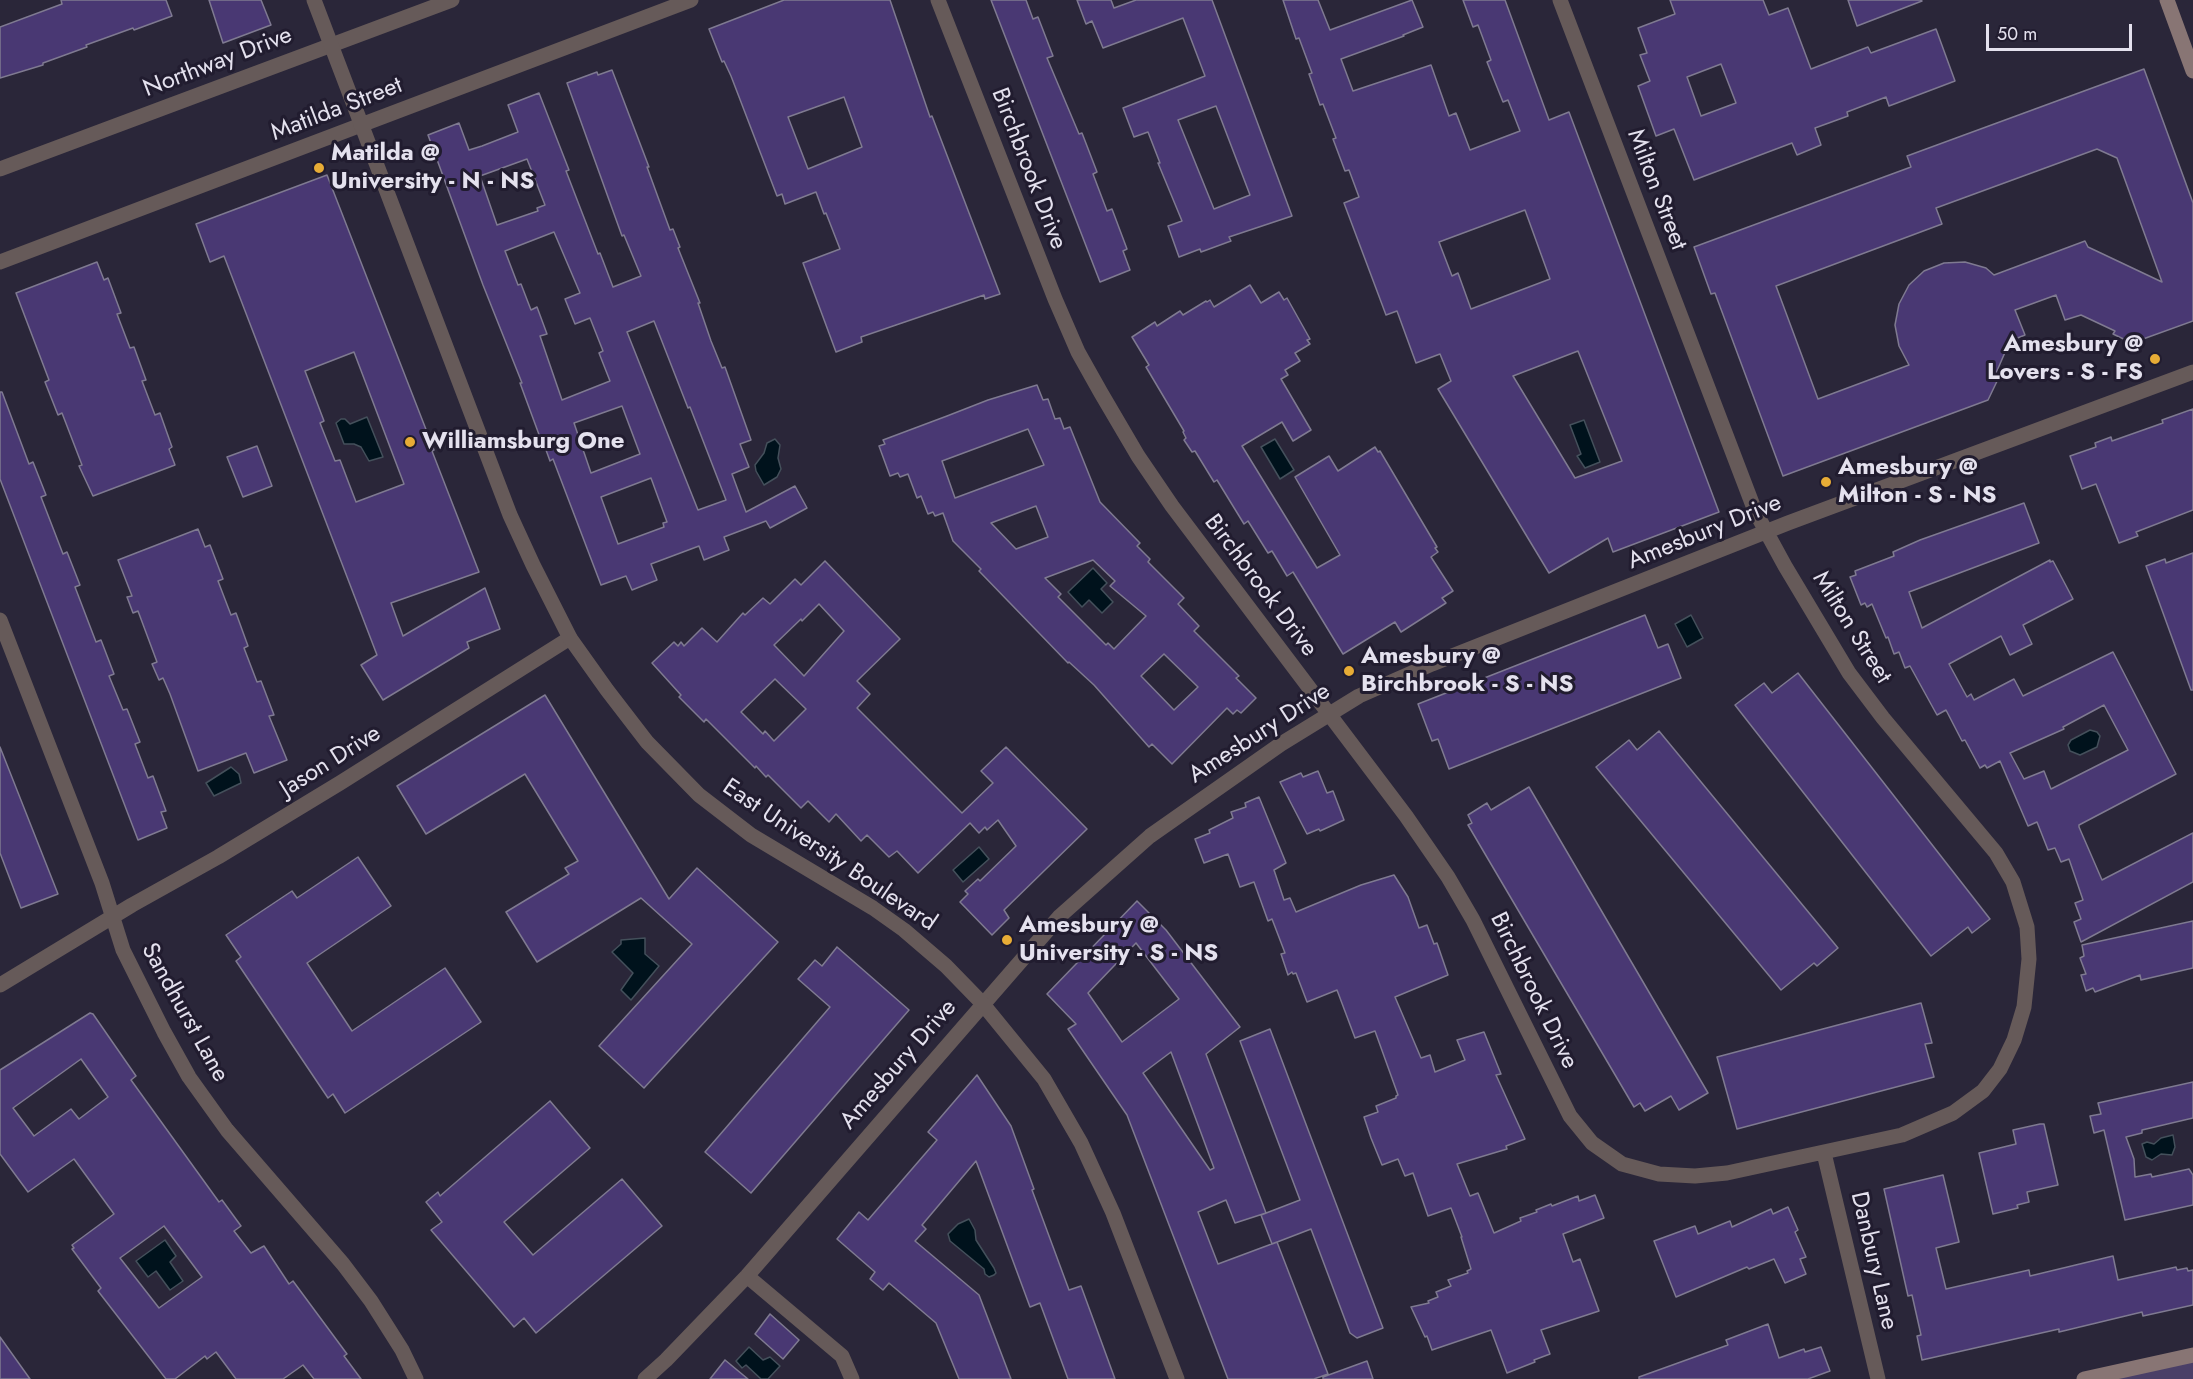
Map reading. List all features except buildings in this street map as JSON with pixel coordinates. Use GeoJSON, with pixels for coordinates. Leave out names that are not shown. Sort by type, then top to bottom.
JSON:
{"type":"FeatureCollection","features":[{"type":"Feature","properties":{"kind":"main road"},"geometry":{"type":"LineString","coordinates":[[2167,0],[2193,71]]}},
{"type":"Feature","properties":{"kind":"main road"},"geometry":{"type":"LineString","coordinates":[[2084,1379],[2193,1355]]}},
{"type":"Feature","properties":{"kind":"street","name":"East University Boulevard"},"geometry":{"type":"LineString","coordinates":[[314,0],[510,515],[570,638],[647,742],[699,795],[751,835],[866,903],[904,930],[946,966],[982,1003],[1044,1080],[1081,1143],[1113,1213],[1177,1379]]}},
{"type":"Feature","properties":{"kind":"street","name":"Northway Drive"},"geometry":{"type":"LineString","coordinates":[[0,169],[452,0]]}},
{"type":"Feature","properties":{"kind":"street","name":"Matilda Street"},"geometry":{"type":"LineString","coordinates":[[0,262],[691,0]]}},
{"type":"Feature","properties":{"kind":"street","name":"Birchbrook Drive"},"geometry":{"type":"LineString","coordinates":[[938,0],[1055,300],[1078,352],[1101,393],[1138,456],[1172,506],[1406,816],[1448,877],[1473,920],[1570,1116],[1593,1143],[1622,1164],[1659,1174],[1695,1176],[1726,1173],[1824,1153]]}},
{"type":"Feature","properties":{"kind":"street","name":"Milton Street"},"geometry":{"type":"LineString","coordinates":[[1560,0],[1745,487],[1766,532],[1849,673],[1883,718],[1996,853],[2013,882],[2027,927],[2029,959],[2024,1007],[2014,1040],[2000,1069],[1983,1091],[1953,1113],[1926,1126],[1824,1153]]}},
{"type":"Feature","properties":{"kind":"street","name":"Amesbury Drive"},"geometry":{"type":"LineString","coordinates":[[645,1379],[747,1276],[1060,916],[1150,836],[1243,770],[1359,696],[1432,664],[1766,532],[2193,372]]}},
{"type":"Feature","properties":{"kind":"street","name":"Sandhurst Lane"},"geometry":{"type":"LineString","coordinates":[[0,620],[102,883],[123,950],[189,1077],[234,1138],[343,1264],[371,1301],[396,1340],[416,1379]]}},
{"type":"Feature","properties":{"kind":"street","name":"Jason Drive"},"geometry":{"type":"LineString","coordinates":[[112,918],[340,783],[570,638]]}},
{"type":"Feature","properties":{"kind":"street"},"geometry":{"type":"LineString","coordinates":[[0,985],[112,918]]}},
{"type":"Feature","properties":{"kind":"street","name":"Danbury Lane"},"geometry":{"type":"LineString","coordinates":[[1824,1153],[1878,1379]]}},
{"type":"Feature","properties":{"kind":"street"},"geometry":{"type":"LineString","coordinates":[[747,1276],[842,1356],[852,1379]]}},
{"type":"Feature","properties":{"kind":"shaded area"},"geometry":{"type":"Polygon","coordinates":[[[2193,1362],[2193,1379],[2104,1379],[2193,1362]]]}},
{"type":"Feature","properties":{"kind":"water"},"geometry":{"type":"Polygon","coordinates":[[[367,417],[383,457],[369,461],[361,447],[344,444],[336,423],[345,419],[350,424],[367,417]]]}},
{"type":"Feature","properties":{"kind":"water"},"geometry":{"type":"Polygon","coordinates":[[[1584,420],[1600,462],[1585,468],[1577,456],[1581,454],[1570,425],[1584,420]]]}},
{"type":"Feature","properties":{"kind":"water"},"geometry":{"type":"Polygon","coordinates":[[[775,439],[780,445],[778,458],[781,469],[777,477],[764,485],[755,465],[764,453],[767,443],[775,439]]]}},
{"type":"Feature","properties":{"kind":"water"},"geometry":{"type":"Polygon","coordinates":[[[1275,439],[1294,470],[1280,479],[1261,447],[1275,439]]]}},
{"type":"Feature","properties":{"kind":"water"},"geometry":{"type":"Polygon","coordinates":[[[1093,568],[1107,583],[1101,589],[1113,602],[1102,613],[1089,600],[1082,607],[1068,592],[1093,568]]]}},
{"type":"Feature","properties":{"kind":"water"},"geometry":{"type":"Polygon","coordinates":[[[1691,615],[1703,638],[1687,647],[1675,624],[1691,615]]]}},
{"type":"Feature","properties":{"kind":"water"},"geometry":{"type":"Polygon","coordinates":[[[2090,730],[2097,732],[2100,736],[2097,747],[2080,755],[2070,751],[2068,745],[2071,740],[2090,730]]]}},
{"type":"Feature","properties":{"kind":"water"},"geometry":{"type":"Polygon","coordinates":[[[231,767],[239,774],[241,783],[214,796],[206,783],[231,767]]]}},
{"type":"Feature","properties":{"kind":"water"},"geometry":{"type":"Polygon","coordinates":[[[979,847],[989,859],[963,882],[953,870],[979,847]]]}},
{"type":"Feature","properties":{"kind":"water"},"geometry":{"type":"Polygon","coordinates":[[[645,938],[645,954],[659,966],[631,1000],[621,990],[633,973],[612,952],[621,944],[621,940],[645,938]]]}},
{"type":"Feature","properties":{"kind":"water"},"geometry":{"type":"Polygon","coordinates":[[[2173,1135],[2175,1147],[2172,1155],[2161,1154],[2152,1160],[2146,1157],[2142,1144],[2147,1142],[2154,1144],[2161,1138],[2173,1135]]]}},
{"type":"Feature","properties":{"kind":"water"},"geometry":{"type":"Polygon","coordinates":[[[969,1219],[975,1230],[976,1240],[996,1273],[989,1277],[985,1274],[984,1269],[950,1241],[948,1234],[958,1224],[969,1219]]]}},
{"type":"Feature","properties":{"kind":"water"},"geometry":{"type":"Polygon","coordinates":[[[165,1240],[176,1256],[170,1262],[183,1281],[170,1290],[156,1271],[148,1277],[136,1261],[165,1240]]]}},
{"type":"Feature","properties":{"kind":"water"},"geometry":{"type":"Polygon","coordinates":[[[749,1347],[763,1360],[770,1357],[780,1366],[768,1379],[761,1379],[746,1365],[742,1368],[736,1361],[749,1347]]]}},
{"type":"Feature","properties":{"kind":"place","name":"Matilda @ University - N - NS"},"geometry":{"type":"Point","coordinates":[319,168]}},
{"type":"Feature","properties":{"kind":"place","name":"Amesbury @ Lovers - S - FS"},"geometry":{"type":"Point","coordinates":[2155,359]}},
{"type":"Feature","properties":{"kind":"place","name":"Williamsburg One"},"geometry":{"type":"Point","coordinates":[410,442]}},
{"type":"Feature","properties":{"kind":"place","name":"Amesbury @ Milton - S - NS"},"geometry":{"type":"Point","coordinates":[1826,482]}},
{"type":"Feature","properties":{"kind":"place","name":"Amesbury @ Birchbrook - S - NS"},"geometry":{"type":"Point","coordinates":[1349,671]}},
{"type":"Feature","properties":{"kind":"place","name":"Amesbury @ University - S - NS"},"geometry":{"type":"Point","coordinates":[1007,940]}}]}
